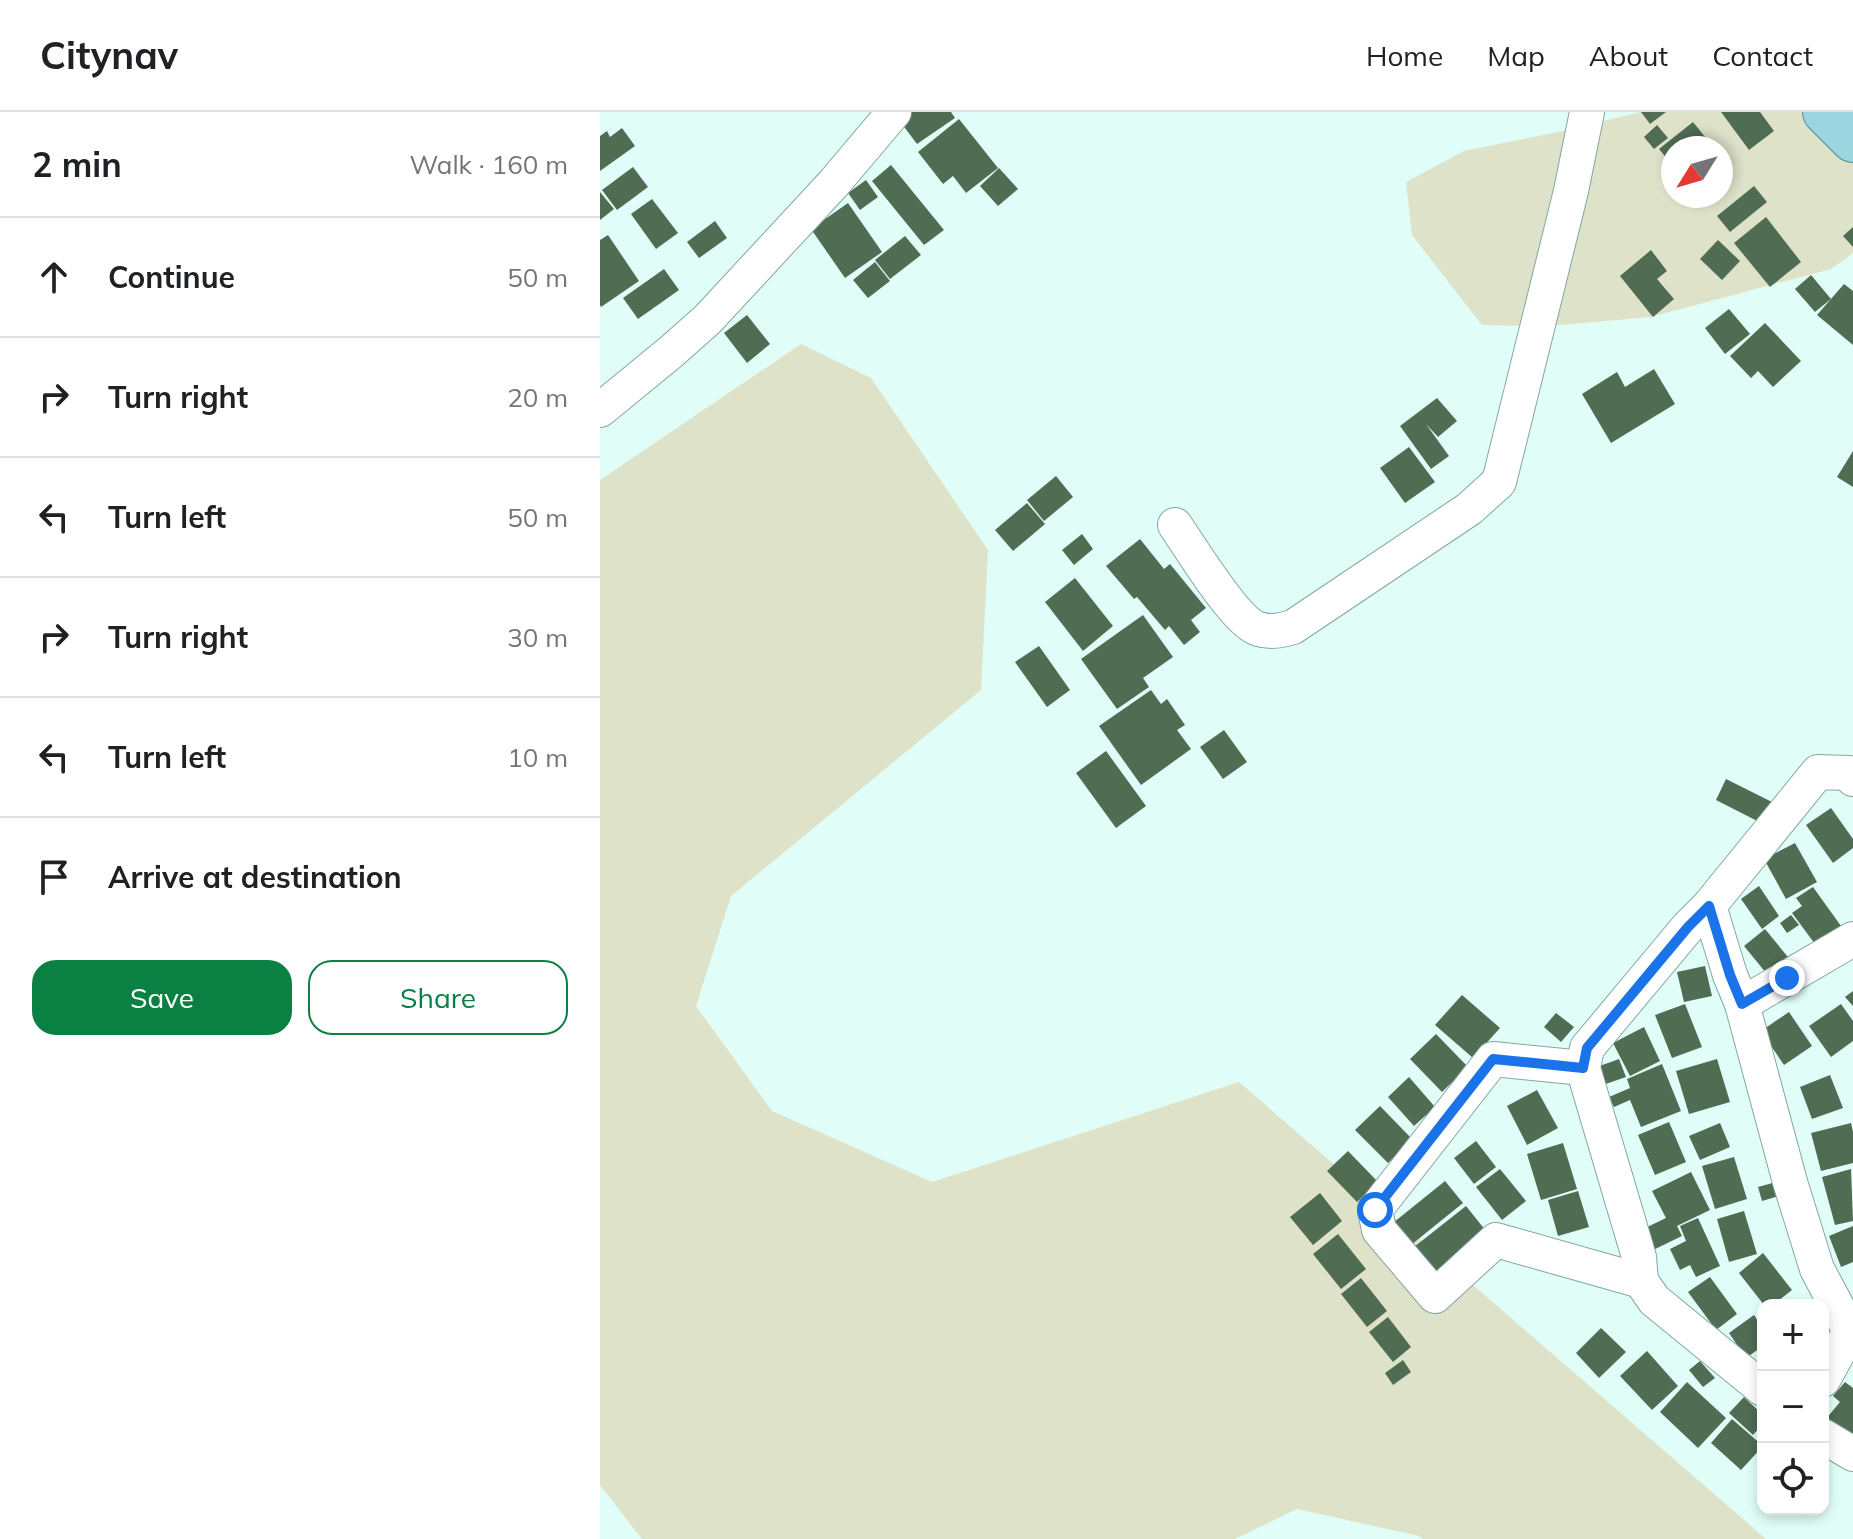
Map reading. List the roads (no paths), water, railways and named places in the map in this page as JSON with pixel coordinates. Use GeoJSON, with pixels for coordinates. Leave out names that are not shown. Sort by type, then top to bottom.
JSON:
{"type":"FeatureCollection","features":[{"type":"Feature","properties":{"kind":"main road"},"geometry":{"type":"LineString","coordinates":[[1825,112],[1853,140]]}},
{"type":"Feature","properties":{"kind":"street"},"geometry":{"type":"LineString","coordinates":[[600,410],[708,319],[834,183],[894,112]]}},
{"type":"Feature","properties":{"kind":"street"},"geometry":{"type":"LineString","coordinates":[[1175,525],[1238,616],[1257,628],[1279,631],[1293,627],[1456,518],[1499,482],[1571,191],[1587,112]]}},
{"type":"Feature","properties":{"kind":"street"},"geometry":{"type":"LineString","coordinates":[[1757,1384],[1654,1300],[1641,1281],[1639,1257],[1583,1068],[1587,1048],[1709,906],[1818,772],[1849,773],[1853,779]]}},
{"type":"Feature","properties":{"kind":"street"},"geometry":{"type":"LineString","coordinates":[[1709,906],[1742,1004],[1817,1269],[1850,1331],[1828,1371]]}},
{"type":"Feature","properties":{"kind":"street"},"geometry":{"type":"LineString","coordinates":[[1742,1004],[1853,939]]}},
{"type":"Feature","properties":{"kind":"street"},"geometry":{"type":"LineString","coordinates":[[1583,1068],[1493,1059],[1375,1210],[1379,1230],[1435,1296],[1496,1240],[1641,1281]]}},
{"type":"Feature","properties":{"kind":"street"},"geometry":{"type":"LineString","coordinates":[[1829,1440],[1853,1454]]}}]}
